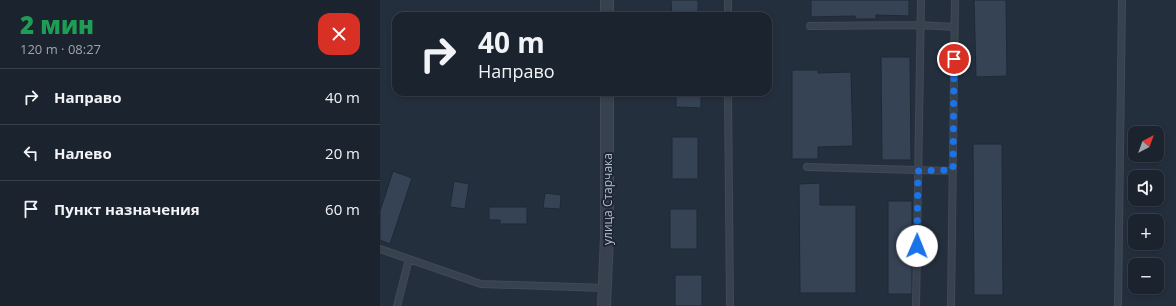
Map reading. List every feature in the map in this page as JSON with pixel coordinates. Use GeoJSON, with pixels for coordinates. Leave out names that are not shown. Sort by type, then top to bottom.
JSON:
{"type":"FeatureCollection","features":[{"type":"Feature","properties":{"kind":"street"},"geometry":{"type":"LineString","coordinates":[[607,0],[607,12]]}},
{"type":"Feature","properties":{"kind":"street","name":"улица Старчака"},"geometry":{"type":"LineString","coordinates":[[604,306],[607,236],[607,96]]}},
{"type":"Feature","properties":{"kind":"lane"},"geometry":{"type":"LineString","coordinates":[[728,0],[728,12]]}},
{"type":"Feature","properties":{"kind":"lane"},"geometry":{"type":"LineString","coordinates":[[916,306],[921,0]]}},
{"type":"Feature","properties":{"kind":"lane"},"geometry":{"type":"LineString","coordinates":[[951,306],[955,0]]}},
{"type":"Feature","properties":{"kind":"lane"},"geometry":{"type":"LineString","coordinates":[[1118,306],[1122,0]]}},
{"type":"Feature","properties":{"kind":"lane"},"geometry":{"type":"LineString","coordinates":[[810,26],[920,25],[954,27]]}},
{"type":"Feature","properties":{"kind":"lane"},"geometry":{"type":"LineString","coordinates":[[728,96],[730,306]]}},
{"type":"Feature","properties":{"kind":"lane"},"geometry":{"type":"LineString","coordinates":[[807,167],[918,171],[953,170]]}},
{"type":"Feature","properties":{"kind":"lane"},"geometry":{"type":"LineString","coordinates":[[380,250],[409,258],[481,284],[605,288]]}},
{"type":"Feature","properties":{"kind":"lane"},"geometry":{"type":"LineString","coordinates":[[397,306],[409,258]]}},
{"type":"Feature","properties":{"kind":"building"},"geometry":{"type":"Polygon","coordinates":[[[671,0],[698,0],[698,12],[672,12],[671,0]]]}},
{"type":"Feature","properties":{"kind":"building"},"geometry":{"type":"Polygon","coordinates":[[[811,0],[909,0],[909,16],[876,15],[876,19],[855,19],[855,16],[811,17],[811,0]]]}},
{"type":"Feature","properties":{"kind":"building"},"geometry":{"type":"Polygon","coordinates":[[[974,0],[1006,0],[1007,76],[976,77],[974,0]]]}},
{"type":"Feature","properties":{"kind":"building"},"geometry":{"type":"Polygon","coordinates":[[[881,57],[910,57],[911,160],[882,160],[881,57]]]}},
{"type":"Feature","properties":{"kind":"building"},"geometry":{"type":"Polygon","coordinates":[[[792,70],[818,70],[818,73],[851,72],[853,146],[818,147],[818,159],[792,159],[792,70]]]}},
{"type":"Feature","properties":{"kind":"building"},"geometry":{"type":"Polygon","coordinates":[[[676,96],[701,96],[701,108],[676,107],[676,96]]]}},
{"type":"Feature","properties":{"kind":"building"},"geometry":{"type":"Polygon","coordinates":[[[672,137],[698,137],[698,179],[672,179],[672,137]]]}},
{"type":"Feature","properties":{"kind":"building"},"geometry":{"type":"Polygon","coordinates":[[[973,144],[1002,144],[1003,295],[974,295],[973,144]]]}},
{"type":"Feature","properties":{"kind":"building"},"geometry":{"type":"Polygon","coordinates":[[[393,171],[412,178],[390,244],[380,240],[380,211],[393,171]]]}},
{"type":"Feature","properties":{"kind":"building"},"geometry":{"type":"Polygon","coordinates":[[[454,181],[469,184],[465,209],[450,207],[454,181]]]}},
{"type":"Feature","properties":{"kind":"building"},"geometry":{"type":"Polygon","coordinates":[[[820,183],[820,205],[856,205],[856,293],[800,293],[799,184],[820,183]]]}},
{"type":"Feature","properties":{"kind":"building"},"geometry":{"type":"Polygon","coordinates":[[[545,193],[561,195],[560,209],[543,208],[545,193]]]}},
{"type":"Feature","properties":{"kind":"building"},"geometry":{"type":"Polygon","coordinates":[[[888,201],[912,201],[912,294],[888,294],[888,201]]]}},
{"type":"Feature","properties":{"kind":"building"},"geometry":{"type":"Polygon","coordinates":[[[489,207],[527,207],[527,224],[500,224],[500,220],[489,220],[489,207]]]}},
{"type":"Feature","properties":{"kind":"building"},"geometry":{"type":"Polygon","coordinates":[[[670,209],[697,209],[697,249],[670,249],[670,209]]]}},
{"type":"Feature","properties":{"kind":"building"},"geometry":{"type":"Polygon","coordinates":[[[675,275],[702,275],[702,306],[675,306],[675,275]]]}},
{"type":"Feature","properties":{"kind":"route"},"geometry":{"type":"LineString","coordinates":[[917,246],[918,171],[953,170],[954,59]]}}]}
